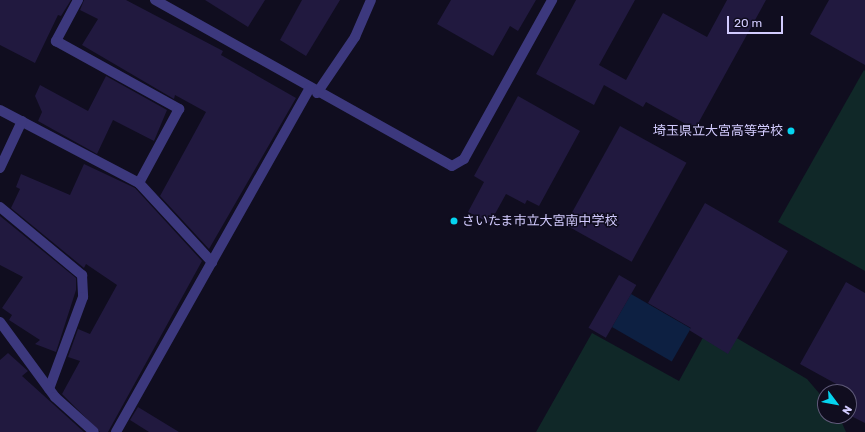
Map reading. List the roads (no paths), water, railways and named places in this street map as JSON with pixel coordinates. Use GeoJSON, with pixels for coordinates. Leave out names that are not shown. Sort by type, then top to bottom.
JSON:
{"type":"FeatureCollection","features":[{"type":"Feature","properties":{"kind":"street"},"geometry":{"type":"LineString","coordinates":[[78,0],[56,42],[179,109],[139,183]]}},
{"type":"Feature","properties":{"kind":"street"},"geometry":{"type":"LineString","coordinates":[[156,0],[313,91],[452,166],[459,164],[552,0]]}},
{"type":"Feature","properties":{"kind":"street"},"geometry":{"type":"LineString","coordinates":[[116,432],[212,262],[313,91],[355,37],[371,0]]}},
{"type":"Feature","properties":{"kind":"street"},"geometry":{"type":"LineString","coordinates":[[0,110],[139,183],[212,262]]}},
{"type":"Feature","properties":{"kind":"street"},"geometry":{"type":"LineString","coordinates":[[0,168],[22,121]]}},
{"type":"Feature","properties":{"kind":"street"},"geometry":{"type":"LineString","coordinates":[[0,207],[82,275],[83,297],[49,389]]}},
{"type":"Feature","properties":{"kind":"street"},"geometry":{"type":"LineString","coordinates":[[0,322],[49,389],[69,412],[94,432]]}},
{"type":"Feature","properties":{"kind":"water"},"geometry":{"type":"Polygon","coordinates":[[[631,294],[691,328],[672,361],[612,327],[631,294]]]}},
{"type":"Feature","properties":{"kind":"place","name":"埼玉県立大宮高等学校"},"geometry":{"type":"Point","coordinates":[791,131]}},
{"type":"Feature","properties":{"kind":"place","name":"さいたま市立大宮南中学校"},"geometry":{"type":"Point","coordinates":[454,221]}}]}
